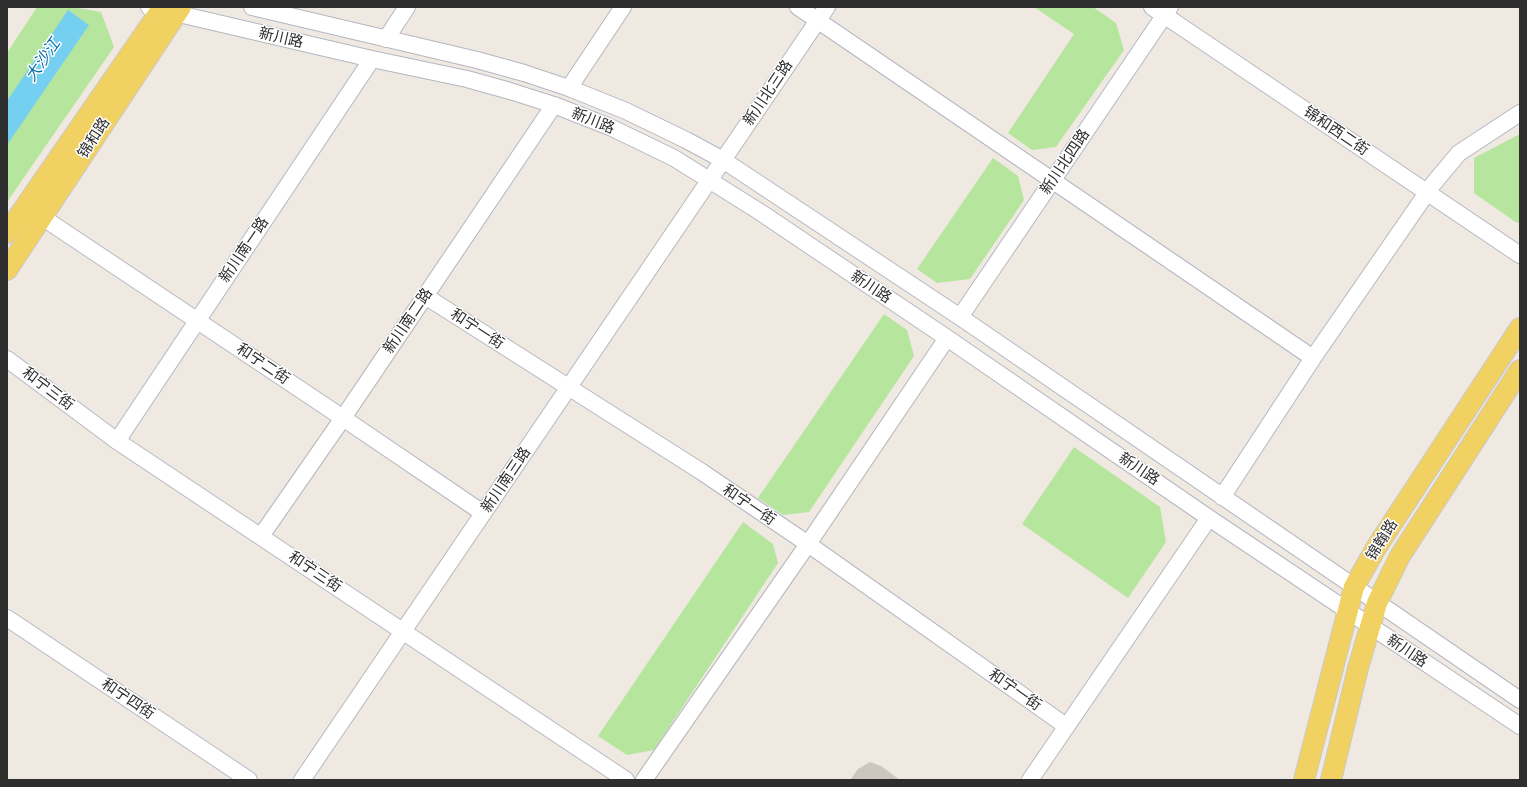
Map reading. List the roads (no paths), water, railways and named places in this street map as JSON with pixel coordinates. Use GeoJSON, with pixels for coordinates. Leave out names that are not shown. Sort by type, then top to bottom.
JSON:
{"type":"FeatureCollection","features":[{"type":"Feature","properties":{"kind":"main road","name":"锦和路"},"geometry":{"type":"LineString","coordinates":[[7,270],[42,217],[166,9]]}},
{"type":"Feature","properties":{"kind":"main road","name":"锦和路"},"geometry":{"type":"LineString","coordinates":[[7,233],[166,9]]}},
{"type":"Feature","properties":{"kind":"main road","name":"锦翰路"},"geometry":{"type":"LineString","coordinates":[[1304,780],[1354,586],[1376,548],[1520,328]]}},
{"type":"Feature","properties":{"kind":"main road","name":"锦翰路"},"geometry":{"type":"LineString","coordinates":[[1331,780],[1358,668],[1377,603],[1400,556],[1520,370]]}},
{"type":"Feature","properties":{"kind":"street","name":"新川路"},"geometry":{"type":"LineString","coordinates":[[252,7],[386,38],[524,73],[569,88],[633,114],[723,160],[960,317],[1520,700]]}},
{"type":"Feature","properties":{"kind":"street"},"geometry":{"type":"LineString","coordinates":[[386,38],[406,7]]}},
{"type":"Feature","properties":{"kind":"street"},"geometry":{"type":"LineString","coordinates":[[569,88],[624,7]]}},
{"type":"Feature","properties":{"kind":"street"},"geometry":{"type":"LineString","coordinates":[[798,7],[1313,358]]}},
{"type":"Feature","properties":{"kind":"street","name":"新川北三路"},"geometry":{"type":"LineString","coordinates":[[710,180],[827,7]]}},
{"type":"Feature","properties":{"kind":"street","name":"新川路"},"geometry":{"type":"LineString","coordinates":[[166,9],[372,59],[467,79],[554,105],[617,130],[674,158],[760,212],[1370,627],[1520,726]]}},
{"type":"Feature","properties":{"kind":"street","name":"新川北四路"},"geometry":{"type":"LineString","coordinates":[[960,317],[1053,180],[1162,10]]}},
{"type":"Feature","properties":{"kind":"street","name":"锦和西二街"},"geometry":{"type":"LineString","coordinates":[[1162,10],[1427,193],[1520,255]]}},
{"type":"Feature","properties":{"kind":"street","name":"新川南一路"},"geometry":{"type":"LineString","coordinates":[[117,441],[372,59]]}},
{"type":"Feature","properties":{"kind":"street","name":"新川南二路"},"geometry":{"type":"LineString","coordinates":[[261,536],[343,418],[554,105]]}},
{"type":"Feature","properties":{"kind":"street"},"geometry":{"type":"LineString","coordinates":[[1222,497],[1313,358],[1427,193],[1459,153],[1520,113]]}},
{"type":"Feature","properties":{"kind":"street","name":"新川南三路"},"geometry":{"type":"LineString","coordinates":[[302,780],[710,180]]}},
{"type":"Feature","properties":{"kind":"street","name":"和宁二街"},"geometry":{"type":"LineString","coordinates":[[42,217],[197,319],[483,514]]}},
{"type":"Feature","properties":{"kind":"street","name":"和宁一街"},"geometry":{"type":"LineString","coordinates":[[425,296],[702,472],[808,544],[1066,726]]}},
{"type":"Feature","properties":{"kind":"street"},"geometry":{"type":"LineString","coordinates":[[644,780],[808,544],[947,338]]}},
{"type":"Feature","properties":{"kind":"street","name":"和宁三街"},"geometry":{"type":"LineString","coordinates":[[7,359],[117,441],[626,780]]}},
{"type":"Feature","properties":{"kind":"street"},"geometry":{"type":"LineString","coordinates":[[1030,780],[1209,518]]}},
{"type":"Feature","properties":{"kind":"street","name":"和宁四街"},"geometry":{"type":"LineString","coordinates":[[7,618],[249,780]]}},
{"type":"Feature","properties":{"kind":"water","name":"大沙江"},"geometry":{"type":"Polygon","coordinates":[[[68,10],[89,25],[7,145],[7,101],[68,10]]]}}]}
